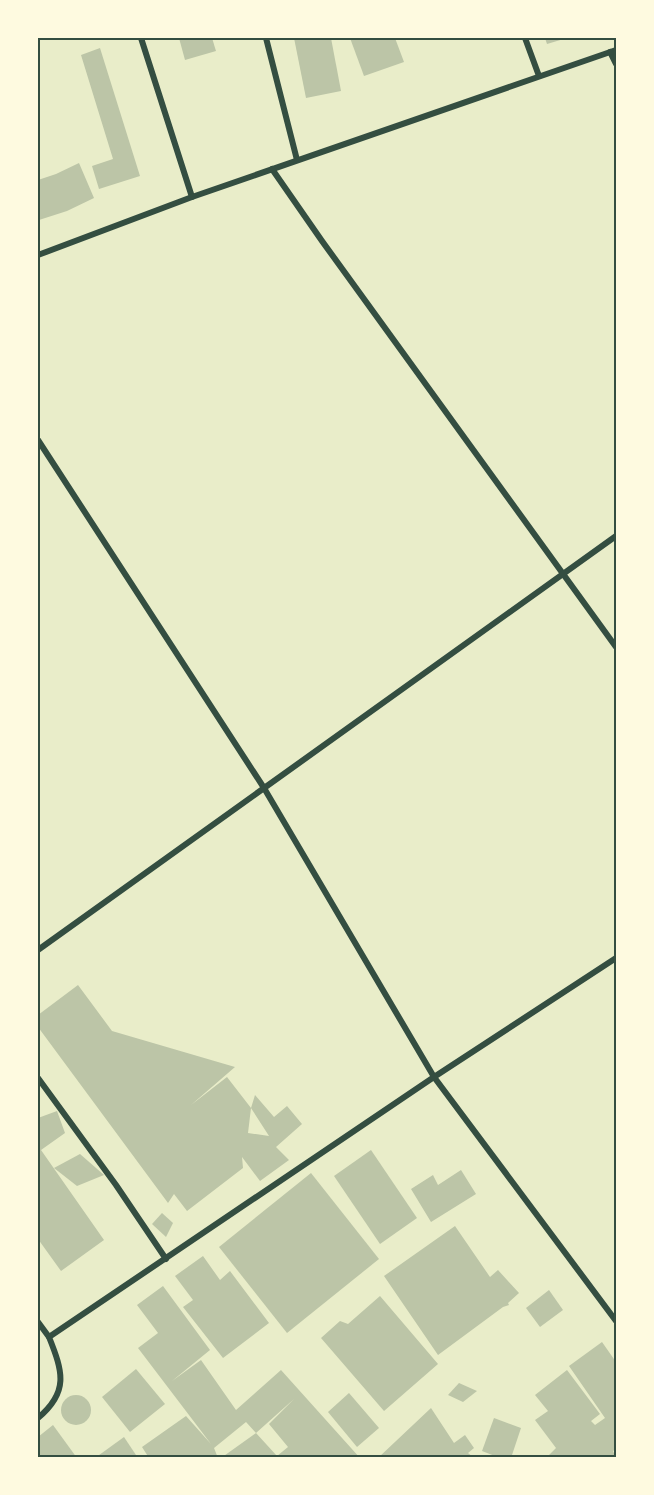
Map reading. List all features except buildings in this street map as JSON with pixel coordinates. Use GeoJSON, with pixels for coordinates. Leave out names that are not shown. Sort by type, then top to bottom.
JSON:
{"type":"FeatureCollection","features":[{"type":"Feature","properties":{"kind":"street"},"geometry":{"type":"LineString","coordinates":[[141,38],[192,197]]}},
{"type":"Feature","properties":{"kind":"street"},"geometry":{"type":"LineString","coordinates":[[266,38],[297,160]]}},
{"type":"Feature","properties":{"kind":"street"},"geometry":{"type":"LineString","coordinates":[[525,38],[539,76]]}},
{"type":"Feature","properties":{"kind":"street"},"geometry":{"type":"LineString","coordinates":[[38,255],[192,197],[613,51],[616,64]]}},
{"type":"Feature","properties":{"kind":"street"},"geometry":{"type":"LineString","coordinates":[[272,170],[616,647]]}},
{"type":"Feature","properties":{"kind":"street"},"geometry":{"type":"LineString","coordinates":[[38,440],[264,788],[434,1077],[616,1321]]}},
{"type":"Feature","properties":{"kind":"street"},"geometry":{"type":"LineString","coordinates":[[38,950],[616,536]]}},
{"type":"Feature","properties":{"kind":"street"},"geometry":{"type":"LineString","coordinates":[[49,1337],[434,1077],[616,958]]}},
{"type":"Feature","properties":{"kind":"street"},"geometry":{"type":"LineString","coordinates":[[38,1078],[116,1185],[166,1259]]}},
{"type":"Feature","properties":{"kind":"street"},"geometry":{"type":"LineString","coordinates":[[38,1322],[49,1337],[61,1367],[60,1390],[50,1408],[38,1418]]}}]}
